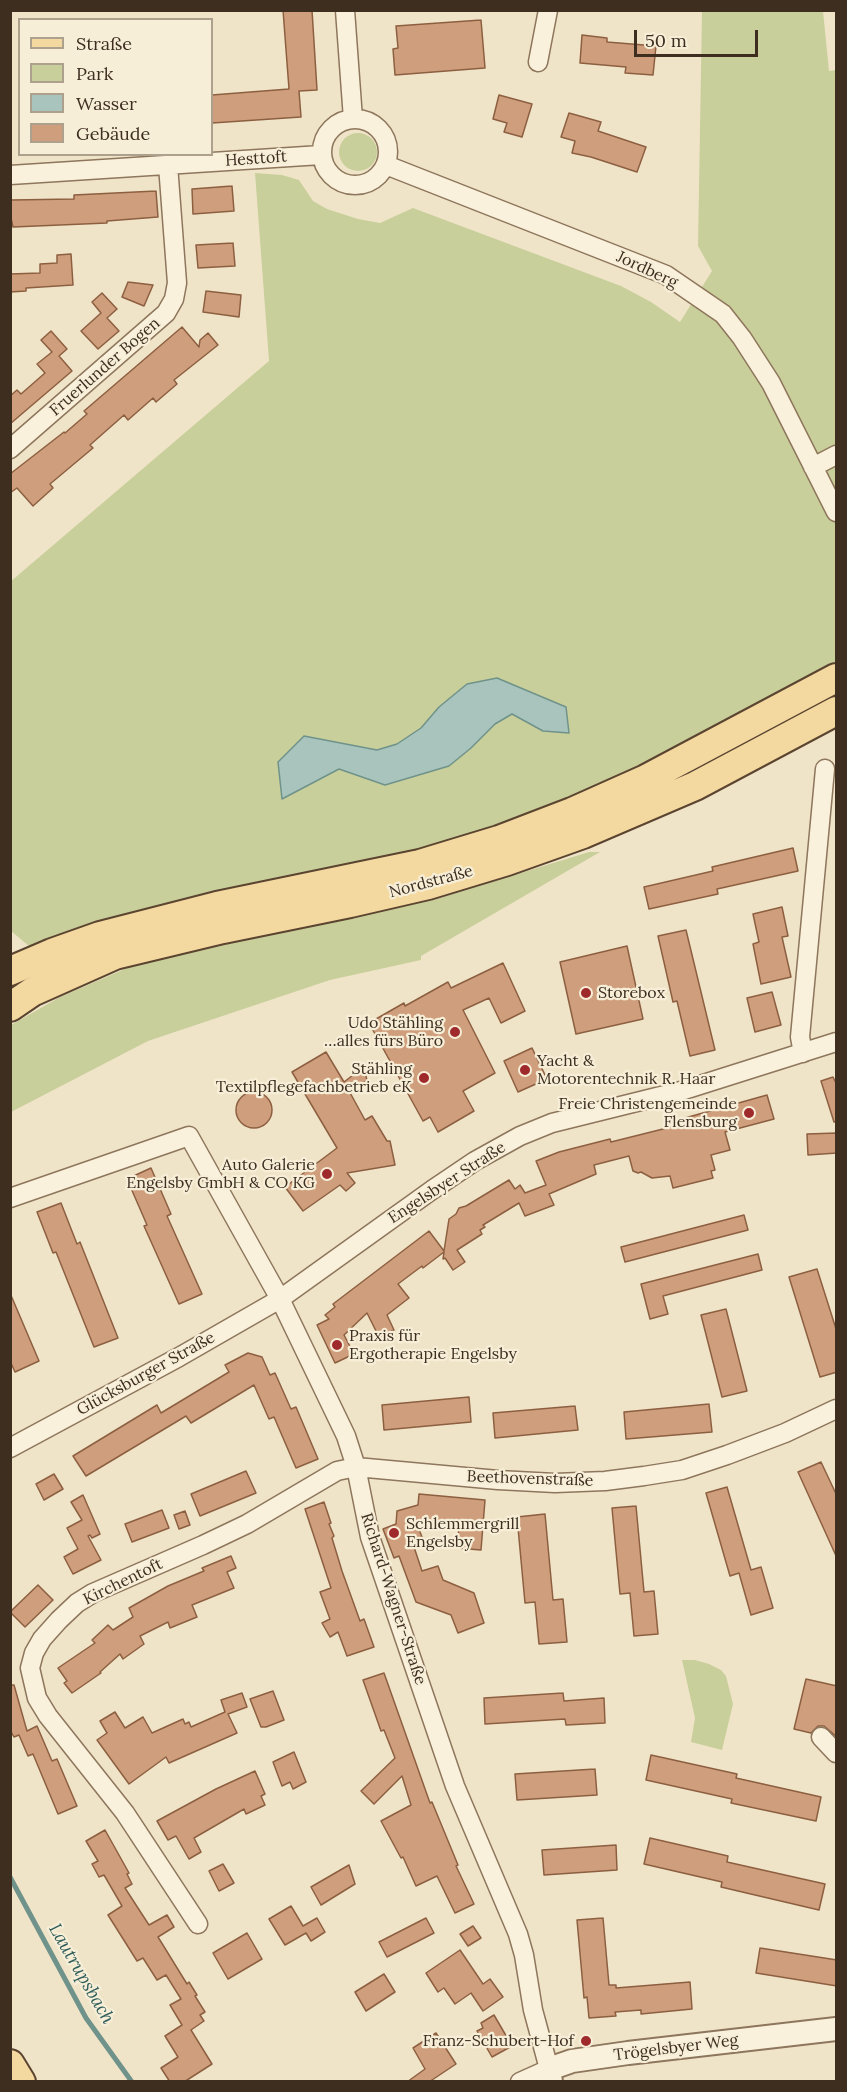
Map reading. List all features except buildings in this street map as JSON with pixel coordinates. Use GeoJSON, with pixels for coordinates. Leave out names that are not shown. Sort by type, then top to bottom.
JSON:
{"type":"FeatureCollection","features":[{"type":"Feature","properties":{"kind":"main road","name":"Nordstraße"},"geometry":{"type":"LineString","coordinates":[[10,971],[100,936],[217,906],[420,864],[499,840],[572,813],[646,778],[837,678]]}},
{"type":"Feature","properties":{"kind":"main road","name":"Nordstraße"},"geometry":{"type":"LineString","coordinates":[[10,1007],[33,992],[115,955],[223,929],[428,885],[507,861],[583,834],[695,786],[837,711]]}},
{"type":"Feature","properties":{"kind":"main road"},"geometry":{"type":"LineString","coordinates":[[10,2064],[21,2082]]}},
{"type":"Feature","properties":{"kind":"street"},"geometry":{"type":"LineString","coordinates":[[345,10],[353,119]]}},
{"type":"Feature","properties":{"kind":"street"},"geometry":{"type":"LineString","coordinates":[[538,62],[548,10]]}},
{"type":"Feature","properties":{"kind":"street"},"geometry":{"type":"LineString","coordinates":[[353,119],[364,120],[374,125],[382,133],[387,143],[388,154],[386,165],[377,178],[357,186],[337,181],[329,174],[321,155],[326,134],[333,126],[353,119]]}},
{"type":"Feature","properties":{"kind":"street","name":"Hesttoft"},"geometry":{"type":"LineString","coordinates":[[10,175],[321,155]]}},
{"type":"Feature","properties":{"kind":"street","name":"Fruerlunder Bogen"},"geometry":{"type":"LineString","coordinates":[[10,449],[166,313],[174,299],[177,283],[168,165]]}},
{"type":"Feature","properties":{"kind":"street","name":"Jordberg"},"geometry":{"type":"LineString","coordinates":[[386,165],[666,275],[723,314],[742,338],[771,383],[837,512]]}},
{"type":"Feature","properties":{"kind":"street"},"geometry":{"type":"LineString","coordinates":[[813,467],[837,455]]}},
{"type":"Feature","properties":{"kind":"street"},"geometry":{"type":"LineString","coordinates":[[803,1053],[800,1037],[825,769]]}},
{"type":"Feature","properties":{"kind":"street","name":"Engelsbyer Straße"},"geometry":{"type":"LineString","coordinates":[[280,1299],[432,1190],[475,1161],[520,1136],[552,1123],[681,1091],[837,1042]]}},
{"type":"Feature","properties":{"kind":"street","name":"Richard-Wagner-Straße"},"geometry":{"type":"LineString","coordinates":[[10,1198],[189,1136],[280,1299],[346,1436],[356,1467],[370,1537],[448,1763],[518,1934],[524,1955],[533,2010],[550,2075]]}},
{"type":"Feature","properties":{"kind":"street","name":"Glücksburger Straße"},"geometry":{"type":"LineString","coordinates":[[10,1448],[179,1357],[280,1299]]}},
{"type":"Feature","properties":{"kind":"street","name":"Beethovenstraße"},"geometry":{"type":"LineString","coordinates":[[356,1467],[544,1482],[624,1478],[682,1470],[785,1433],[837,1409]]}},
{"type":"Feature","properties":{"kind":"street","name":"Kirchentoft"},"geometry":{"type":"LineString","coordinates":[[198,1924],[125,1813],[48,1716],[37,1698],[30,1668],[34,1653],[42,1639],[59,1620],[77,1603],[93,1593],[246,1524],[337,1471],[356,1467]]}},
{"type":"Feature","properties":{"kind":"street"},"geometry":{"type":"LineString","coordinates":[[821,1737],[837,1753]]}},
{"type":"Feature","properties":{"kind":"street","name":"Trögelsbyer Weg"},"geometry":{"type":"LineString","coordinates":[[520,2082],[550,2075],[572,2061],[837,2029]]}},
{"type":"Feature","properties":{"kind":"green space"},"geometry":{"type":"Polygon","coordinates":[[[702,11],[823,11],[829,71],[836,70],[836,663],[631,774],[515,824],[391,861],[177,903],[29,946],[11,931],[10,582],[269,361],[255,173],[282,175],[299,180],[313,201],[327,209],[358,219],[380,223],[413,208],[621,286],[651,302],[680,322],[712,271],[698,246],[702,11]]]}},
{"type":"Feature","properties":{"kind":"green space"},"geometry":{"type":"Polygon","coordinates":[[[358,133],[372,138],[377,152],[372,166],[358,171],[344,166],[339,152],[344,138],[358,133]]]}},
{"type":"Feature","properties":{"kind":"green space"},"geometry":{"type":"Polygon","coordinates":[[[589,852],[600,852],[421,956],[421,960],[330,980],[148,1041],[11,1112],[11,1025],[60,997],[141,962],[433,900],[589,852]]]}},
{"type":"Feature","properties":{"kind":"green space"},"geometry":{"type":"Polygon","coordinates":[[[682,1660],[695,1660],[709,1664],[721,1670],[726,1676],[733,1704],[722,1750],[691,1742],[695,1718],[682,1660]]]}},
{"type":"Feature","properties":{"kind":"water"},"geometry":{"type":"Polygon","coordinates":[[[497,678],[566,707],[569,733],[543,731],[512,714],[495,724],[449,766],[385,785],[339,769],[282,799],[278,762],[304,736],[377,750],[397,744],[421,728],[439,707],[467,684],[497,678]]]}},
{"type":"Feature","properties":{"kind":"waterway","name":"Lautrupsbach"},"geometry":{"type":"LineString","coordinates":[[10,1877],[86,2018],[132,2082]]}},
{"type":"Feature","properties":{"kind":"place","name":"Storebox"},"geometry":{"type":"Point","coordinates":[586,993]}},
{"type":"Feature","properties":{"kind":"place","name":"Udo Stähling …alles fürs Büro"},"geometry":{"type":"Point","coordinates":[455,1032]}},
{"type":"Feature","properties":{"kind":"place","name":"Yacht & Motorentechnik R. Haar"},"geometry":{"type":"Point","coordinates":[525,1070]}},
{"type":"Feature","properties":{"kind":"place","name":"Stähling Textilpflegefachbetrieb eK"},"geometry":{"type":"Point","coordinates":[424,1078]}},
{"type":"Feature","properties":{"kind":"place","name":"Freie Christengemeinde Flensburg"},"geometry":{"type":"Point","coordinates":[749,1113]}},
{"type":"Feature","properties":{"kind":"place","name":"Auto Galerie Engelsby GmbH & CO KG"},"geometry":{"type":"Point","coordinates":[327,1174]}},
{"type":"Feature","properties":{"kind":"place","name":"Praxis für Ergotherapie Engelsby"},"geometry":{"type":"Point","coordinates":[337,1345]}},
{"type":"Feature","properties":{"kind":"place","name":"Schlemmergrill Engelsby"},"geometry":{"type":"Point","coordinates":[394,1533]}},
{"type":"Feature","properties":{"kind":"place","name":"Franz-Schubert-Hof"},"geometry":{"type":"Point","coordinates":[586,2041]}}]}
